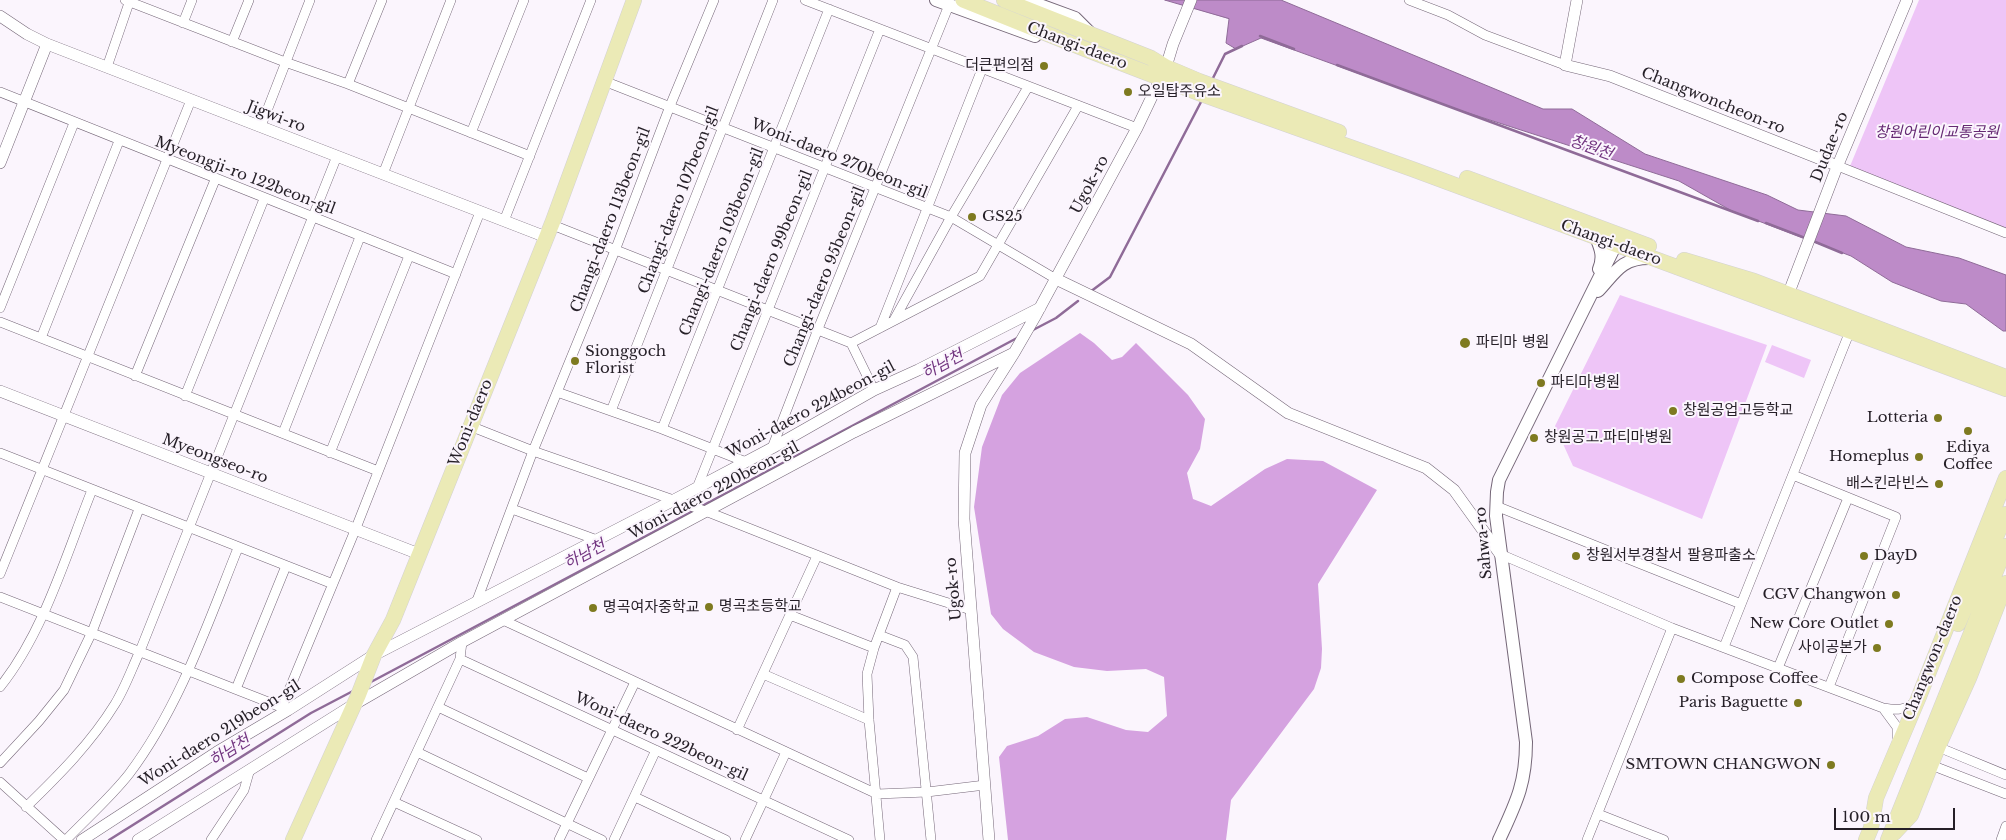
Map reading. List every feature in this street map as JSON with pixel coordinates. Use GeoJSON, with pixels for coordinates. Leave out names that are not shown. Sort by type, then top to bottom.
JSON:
{"type":"FeatureCollection","features":[{"type":"Feature","properties":{"kind":"main road","name":"Woni-daero"},"geometry":{"type":"LineString","coordinates":[[293,840],[356,701],[372,658],[393,620],[548,230],[634,0]]}},
{"type":"Feature","properties":{"kind":"main road"},"geometry":{"type":"LineString","coordinates":[[936,0],[956,2]]}},
{"type":"Feature","properties":{"kind":"main road","name":"Changi-daero"},"geometry":{"type":"LineString","coordinates":[[1004,0],[1150,58],[1164,73]]}},
{"type":"Feature","properties":{"kind":"main road"},"geometry":{"type":"LineString","coordinates":[[1026,0],[1075,18],[1092,35]]}},
{"type":"Feature","properties":{"kind":"main road","name":"Changi-daero"},"geometry":{"type":"LineString","coordinates":[[956,2],[1090,52],[1164,73],[1596,238],[1618,240],[1653,258],[1786,300],[2006,377]]}},
{"type":"Feature","properties":{"kind":"main road","name":"Changi-daero"},"geometry":{"type":"LineString","coordinates":[[1216,93],[1618,240],[1754,281],[1786,300],[1850,331],[2006,389]]}},
{"type":"Feature","properties":{"kind":"main road"},"geometry":{"type":"LineString","coordinates":[[1587,302],[1592,284],[1602,262],[1602,254],[1596,238]]}},
{"type":"Feature","properties":{"kind":"main road","name":"Sahwa-ro"},"geometry":{"type":"LineString","coordinates":[[1499,840],[1522,788],[1526,759],[1524,726],[1500,554],[1496,506],[1499,480],[1618,240]]}},
{"type":"Feature","properties":{"kind":"main road"},"geometry":{"type":"LineString","coordinates":[[1587,302],[1622,264],[1631,260],[1653,258]]}},
{"type":"Feature","properties":{"kind":"main road"},"geometry":{"type":"LineString","coordinates":[[1959,372],[1971,382],[2006,399]]}},
{"type":"Feature","properties":{"kind":"main road","name":"Changwon-daero"},"geometry":{"type":"LineString","coordinates":[[1868,834],[1876,798],[2001,495],[2006,478]]}},
{"type":"Feature","properties":{"kind":"main road"},"geometry":{"type":"LineString","coordinates":[[1868,834],[2006,514]]}},
{"type":"Feature","properties":{"kind":"main road"},"geometry":{"type":"LineString","coordinates":[[1889,839],[2006,546]]}},
{"type":"Feature","properties":{"kind":"main road"},"geometry":{"type":"LineString","coordinates":[[1889,839],[1911,815],[1938,747],[1969,678],[2006,583]]}},
{"type":"Feature","properties":{"kind":"street"},"geometry":{"type":"LineString","coordinates":[[183,24],[192,0]]}},
{"type":"Feature","properties":{"kind":"street"},"geometry":{"type":"LineString","coordinates":[[232,42],[249,0]]}},
{"type":"Feature","properties":{"kind":"street"},"geometry":{"type":"LineString","coordinates":[[261,126],[310,0]]}},
{"type":"Feature","properties":{"kind":"street"},"geometry":{"type":"LineString","coordinates":[[348,84],[382,0]]}},
{"type":"Feature","properties":{"kind":"street"},"geometry":{"type":"LineString","coordinates":[[383,174],[451,0]]}},
{"type":"Feature","properties":{"kind":"street"},"geometry":{"type":"LineString","coordinates":[[471,132],[524,0]]}},
{"type":"Feature","properties":{"kind":"street"},"geometry":{"type":"LineString","coordinates":[[504,221],[592,0]]}},
{"type":"Feature","properties":{"kind":"street","name":"Changi-daero 113beon-gil"},"geometry":{"type":"LineString","coordinates":[[534,451],[616,248],[670,106],[714,0]]}},
{"type":"Feature","properties":{"kind":"street","name":"Changi-daero 107beon-gil"},"geometry":{"type":"LineString","coordinates":[[611,411],[773,0]]}},
{"type":"Feature","properties":{"kind":"street"},"geometry":{"type":"LineString","coordinates":[[805,0],[1138,128]]}},
{"type":"Feature","properties":{"kind":"street","name":"Ugok-ro"},"geometry":{"type":"LineString","coordinates":[[989,840],[964,520],[965,453],[981,405],[1016,350],[1138,128],[1164,73],[1191,0]]}},
{"type":"Feature","properties":{"kind":"street","name":"Changwoncheon-ro"},"geometry":{"type":"LineString","coordinates":[[1409,0],[1448,15],[1485,35],[1565,65],[1610,76],[1836,169],[2006,233]]}},
{"type":"Feature","properties":{"kind":"street"},"geometry":{"type":"LineString","coordinates":[[1565,65],[1577,0]]}},
{"type":"Feature","properties":{"kind":"street","name":"Dudae-ro"},"geometry":{"type":"LineString","coordinates":[[1786,300],[1796,279],[1836,169],[1907,0]]}},
{"type":"Feature","properties":{"kind":"street"},"geometry":{"type":"LineString","coordinates":[[107,67],[128,1],[183,24],[408,107],[530,156]]}},
{"type":"Feature","properties":{"kind":"street","name":"Changi-daero 95beon-gil"},"geometry":{"type":"LineString","coordinates":[[772,448],[931,49],[956,2]]}},
{"type":"Feature","properties":{"kind":"street","name":"Changi-daero 103beon-gil"},"geometry":{"type":"LineString","coordinates":[[662,429],[829,9]]}},
{"type":"Feature","properties":{"kind":"street","name":"Jigwi-ro"},"geometry":{"type":"LineString","coordinates":[[0,16],[27,34],[47,44],[504,221],[548,230]]}},
{"type":"Feature","properties":{"kind":"street","name":"Changi-daero 99beon-gil"},"geometry":{"type":"LineString","coordinates":[[697,488],[880,29]]}},
{"type":"Feature","properties":{"kind":"street"},"geometry":{"type":"LineString","coordinates":[[0,163],[47,44]]}},
{"type":"Feature","properties":{"kind":"street"},"geometry":{"type":"LineString","coordinates":[[880,328],[982,69]]}},
{"type":"Feature","properties":{"kind":"street","name":"Woni-daero 270beon-gil"},"geometry":{"type":"LineString","coordinates":[[604,81],[824,169],[951,217],[1056,279]]}},
{"type":"Feature","properties":{"kind":"street"},"geometry":{"type":"LineString","coordinates":[[894,320],[951,217],[1028,87]]}},
{"type":"Feature","properties":{"kind":"street","name":"Myeongji-ro 122beon-gil"},"geometry":{"type":"LineString","coordinates":[[0,92],[215,180],[456,274]]}},
{"type":"Feature","properties":{"kind":"street"},"geometry":{"type":"LineString","coordinates":[[0,574],[165,160],[191,100]]}},
{"type":"Feature","properties":{"kind":"street"},"geometry":{"type":"LineString","coordinates":[[851,344],[980,276],[1078,106]]}},
{"type":"Feature","properties":{"kind":"street"},"geometry":{"type":"LineString","coordinates":[[0,308],[74,123]]}},
{"type":"Feature","properties":{"kind":"street"},"geometry":{"type":"LineString","coordinates":[[42,338],[119,141]]}},
{"type":"Feature","properties":{"kind":"street"},"geometry":{"type":"LineString","coordinates":[[26,807],[65,770],[96,733],[116,702],[140,651],[188,528],[236,414],[337,156]]}},
{"type":"Feature","properties":{"kind":"street"},"geometry":{"type":"LineString","coordinates":[[135,376],[215,180]]}},
{"type":"Feature","properties":{"kind":"street"},"geometry":{"type":"LineString","coordinates":[[185,396],[264,199]]}},
{"type":"Feature","properties":{"kind":"street"},"geometry":{"type":"LineString","coordinates":[[0,597],[285,708],[480,212]]}},
{"type":"Feature","properties":{"kind":"street"},"geometry":{"type":"LineString","coordinates":[[548,230],[616,248],[716,291],[818,329],[851,344],[874,390]]}},
{"type":"Feature","properties":{"kind":"street"},"geometry":{"type":"LineString","coordinates":[[282,433],[360,237]]}},
{"type":"Feature","properties":{"kind":"street"},"geometry":{"type":"LineString","coordinates":[[330,453],[409,256]]}},
{"type":"Feature","properties":{"kind":"street"},"geometry":{"type":"LineString","coordinates":[[1056,279],[1191,344],[1288,413],[1426,468],[1454,490],[1500,554],[1672,628],[1883,708],[1900,710],[1908,708],[1918,699]]}},
{"type":"Feature","properties":{"kind":"street","name":"Woni-daero 224beon-gil"},"geometry":{"type":"LineString","coordinates":[[372,658],[597,540],[677,502],[697,488],[874,390],[1038,311]]}},
{"type":"Feature","properties":{"kind":"street"},"geometry":{"type":"LineString","coordinates":[[0,322],[378,471]]}},
{"type":"Feature","properties":{"kind":"street"},"geometry":{"type":"LineString","coordinates":[[1724,648],[1850,331]]}},
{"type":"Feature","properties":{"kind":"street","name":"Woni-daero 220beon-gil"},"geometry":{"type":"LineString","coordinates":[[138,840],[356,701],[704,511],[1016,350]]}},
{"type":"Feature","properties":{"kind":"street","name":"Myeongseo-ro"},"geometry":{"type":"LineString","coordinates":[[0,390],[210,474],[356,528],[419,554]]}},
{"type":"Feature","properties":{"kind":"street"},"geometry":{"type":"LineString","coordinates":[[557,392],[662,429],[746,462]]}},
{"type":"Feature","properties":{"kind":"street"},"geometry":{"type":"LineString","coordinates":[[470,426],[534,451],[704,511],[897,586],[971,610]]}},
{"type":"Feature","properties":{"kind":"street"},"geometry":{"type":"LineString","coordinates":[[476,603],[534,451]]}},
{"type":"Feature","properties":{"kind":"street"},"geometry":{"type":"LineString","coordinates":[[0,453],[333,584]]}},
{"type":"Feature","properties":{"kind":"street"},"geometry":{"type":"LineString","coordinates":[[1792,475],[1896,517],[1828,688]]}},
{"type":"Feature","properties":{"kind":"street"},"geometry":{"type":"LineString","coordinates":[[0,687],[20,658],[43,613],[92,490]]}},
{"type":"Feature","properties":{"kind":"street"},"geometry":{"type":"LineString","coordinates":[[1778,668],[1848,498]]}},
{"type":"Feature","properties":{"kind":"street"},"geometry":{"type":"LineString","coordinates":[[1496,506],[1741,604]]}},
{"type":"Feature","properties":{"kind":"street"},"geometry":{"type":"LineString","coordinates":[[0,762],[39,721],[64,690],[92,632],[139,509]]}},
{"type":"Feature","properties":{"kind":"street"},"geometry":{"type":"LineString","coordinates":[[512,509],[597,540]]}},
{"type":"Feature","properties":{"kind":"street"},"geometry":{"type":"LineString","coordinates":[[0,782],[65,840],[128,775],[164,722],[189,670],[238,548]]}},
{"type":"Feature","properties":{"kind":"street"},"geometry":{"type":"LineString","coordinates":[[738,730],[817,556]]}},
{"type":"Feature","properties":{"kind":"street"},"geometry":{"type":"LineString","coordinates":[[236,689],[286,566]]}},
{"type":"Feature","properties":{"kind":"street"},"geometry":{"type":"LineString","coordinates":[[880,840],[868,720],[867,674],[874,648],[897,586]]}},
{"type":"Feature","properties":{"kind":"street"},"geometry":{"type":"LineString","coordinates":[[790,616],[874,648]]}},
{"type":"Feature","properties":{"kind":"street"},"geometry":{"type":"LineString","coordinates":[[505,621],[876,794],[927,792],[985,785]]}},
{"type":"Feature","properties":{"kind":"street"},"geometry":{"type":"LineString","coordinates":[[1586,840],[1672,628]]}},
{"type":"Feature","properties":{"kind":"street"},"geometry":{"type":"LineString","coordinates":[[880,635],[905,645],[913,657],[931,840]]}},
{"type":"Feature","properties":{"kind":"street"},"geometry":{"type":"LineString","coordinates":[[376,840],[460,659],[462,642]]}},
{"type":"Feature","properties":{"kind":"street","name":"Woni-daero 219beon-gil"},"geometry":{"type":"LineString","coordinates":[[82,840],[285,708],[372,658]]}},
{"type":"Feature","properties":{"kind":"street","name":"Woni-daero 222beon-gil"},"geometry":{"type":"LineString","coordinates":[[460,659],[849,840]]}},
{"type":"Feature","properties":{"kind":"street"},"geometry":{"type":"LineString","coordinates":[[763,674],[868,720]]}},
{"type":"Feature","properties":{"kind":"street"},"geometry":{"type":"LineString","coordinates":[[559,840],[635,682]]}},
{"type":"Feature","properties":{"kind":"street"},"geometry":{"type":"LineString","coordinates":[[438,707],[588,778]]}},
{"type":"Feature","properties":{"kind":"street"},"geometry":{"type":"LineString","coordinates":[[1883,708],[1894,720],[1897,727],[1897,745]]}},
{"type":"Feature","properties":{"kind":"street"},"geometry":{"type":"LineString","coordinates":[[1938,747],[2006,775]]}},
{"type":"Feature","properties":{"kind":"street"},"geometry":{"type":"LineString","coordinates":[[614,840],[656,750]]}},
{"type":"Feature","properties":{"kind":"street"},"geometry":{"type":"LineString","coordinates":[[614,840],[656,750]]}},
{"type":"Feature","properties":{"kind":"street"},"geometry":{"type":"LineString","coordinates":[[417,752],[602,840]]}},
{"type":"Feature","properties":{"kind":"street"},"geometry":{"type":"LineString","coordinates":[[745,840],[786,752]]}},
{"type":"Feature","properties":{"kind":"street"},"geometry":{"type":"LineString","coordinates":[[1931,765],[2006,794]]}},
{"type":"Feature","properties":{"kind":"street"},"geometry":{"type":"LineString","coordinates":[[211,840],[244,790],[250,769]]}},
{"type":"Feature","properties":{"kind":"street"},"geometry":{"type":"LineString","coordinates":[[635,797],[726,840]]}},
{"type":"Feature","properties":{"kind":"street"},"geometry":{"type":"LineString","coordinates":[[394,802],[477,840]]}},
{"type":"Feature","properties":{"kind":"street"},"geometry":{"type":"LineString","coordinates":[[1598,814],[1664,840]]}},
{"type":"Feature","properties":{"kind":"street"},"geometry":{"type":"LineString","coordinates":[[2001,840],[2006,826]]}},
{"type":"Feature","properties":{"kind":"green space","name":"창원어린이교통공원"},"geometry":{"type":"Polygon","coordinates":[[[1919,0],[2006,0],[2006,233],[1848,171],[1919,0]]]}},
{"type":"Feature","properties":{"kind":"green space"},"geometry":{"type":"Polygon","coordinates":[[[1620,295],[1767,345],[1702,519],[1573,466],[1555,426],[1620,295]]]}},
{"type":"Feature","properties":{"kind":"green space"},"geometry":{"type":"Polygon","coordinates":[[[1772,345],[1811,360],[1804,378],[1765,362],[1772,345]]]}},
{"type":"Feature","properties":{"kind":"shaded area"},"geometry":{"type":"Polygon","coordinates":[[[1080,333],[1112,360],[1122,357],[1136,343],[1188,395],[1205,419],[1200,449],[1187,473],[1193,499],[1211,506],[1265,469],[1287,459],[1323,461],[1377,490],[1318,584],[1322,649],[1321,668],[1314,689],[1231,800],[1226,840],[1008,840],[999,757],[1007,746],[1038,736],[1065,719],[1087,717],[1126,730],[1148,732],[1167,716],[1164,677],[1146,669],[1107,671],[1074,667],[1034,652],[1003,629],[991,614],[974,507],[982,447],[1002,395],[1020,373],[1080,333]]]}},
{"type":"Feature","properties":{"kind":"water"},"geometry":{"type":"Polygon","coordinates":[[[1165,0],[1281,0],[1543,109],[1572,109],[1645,154],[1767,195],[1798,210],[1846,216],[1906,247],[1959,258],[2006,275],[2006,331],[2003,331],[1966,304],[1941,301],[1892,282],[1851,256],[1732,211],[1679,181],[1462,111],[1261,38],[1236,49],[1226,43],[1229,19],[1165,0]]]}},
{"type":"Feature","properties":{"kind":"waterway","name":"창원천"},"geometry":{"type":"LineString","coordinates":[[1260,36],[1294,49]]}},
{"type":"Feature","properties":{"kind":"waterway"},"geometry":{"type":"LineString","coordinates":[[1212,80],[1225,54],[1242,46]]}},
{"type":"Feature","properties":{"kind":"waterway","name":"창원천"},"geometry":{"type":"LineString","coordinates":[[1337,65],[1758,221]]}},
{"type":"Feature","properties":{"kind":"waterway"},"geometry":{"type":"LineString","coordinates":[[1090,292],[1110,277],[1202,100]]}},
{"type":"Feature","properties":{"kind":"waterway","name":"창원천"},"geometry":{"type":"LineString","coordinates":[[1766,223],[1805,238]]}},
{"type":"Feature","properties":{"kind":"waterway","name":"창원천"},"geometry":{"type":"LineString","coordinates":[[1813,241],[1842,253]]}},
{"type":"Feature","properties":{"kind":"waterway","name":"하남천"},"geometry":{"type":"LineString","coordinates":[[1033,330],[1056,318],[1078,301]]}},
{"type":"Feature","properties":{"kind":"waterway","name":"하남천"},"geometry":{"type":"LineString","coordinates":[[700,507],[1017,338]]}},
{"type":"Feature","properties":{"kind":"waterway","name":"하남천"},"geometry":{"type":"LineString","coordinates":[[369,683],[693,511]]}},
{"type":"Feature","properties":{"kind":"waterway","name":"하남천"},"geometry":{"type":"LineString","coordinates":[[109,840],[311,713],[353,691]]}},
{"type":"Feature","properties":{"kind":"place","name":"더큰편의점"},"geometry":{"type":"Point","coordinates":[1044,66]}},
{"type":"Feature","properties":{"kind":"place","name":"오일탑주유소"},"geometry":{"type":"Point","coordinates":[1128,92]}},
{"type":"Feature","properties":{"kind":"place","name":"GS25"},"geometry":{"type":"Point","coordinates":[972,217]}},
{"type":"Feature","properties":{"kind":"place","name":"파티마 병원"},"geometry":{"type":"Point","coordinates":[1465,343]}},
{"type":"Feature","properties":{"kind":"place","name":"Sionggoch Florist"},"geometry":{"type":"Point","coordinates":[575,361]}},
{"type":"Feature","properties":{"kind":"place","name":"파티마병원"},"geometry":{"type":"Point","coordinates":[1541,383]}},
{"type":"Feature","properties":{"kind":"place","name":"창원공업고등학교"},"geometry":{"type":"Point","coordinates":[1673,411]}},
{"type":"Feature","properties":{"kind":"place","name":"Lotteria"},"geometry":{"type":"Point","coordinates":[1938,418]}},
{"type":"Feature","properties":{"kind":"place","name":"Ediya Coffee"},"geometry":{"type":"Point","coordinates":[1968,431]}},
{"type":"Feature","properties":{"kind":"place","name":"창원공고.파티마병원"},"geometry":{"type":"Point","coordinates":[1534,438]}},
{"type":"Feature","properties":{"kind":"place","name":"Homeplus"},"geometry":{"type":"Point","coordinates":[1919,457]}},
{"type":"Feature","properties":{"kind":"place","name":"배스킨라빈스"},"geometry":{"type":"Point","coordinates":[1939,484]}},
{"type":"Feature","properties":{"kind":"place","name":"창원서부경찰서 팔용파출소"},"geometry":{"type":"Point","coordinates":[1576,556]}},
{"type":"Feature","properties":{"kind":"place","name":"DayD"},"geometry":{"type":"Point","coordinates":[1864,556]}},
{"type":"Feature","properties":{"kind":"place","name":"CGV Changwon"},"geometry":{"type":"Point","coordinates":[1896,595]}},
{"type":"Feature","properties":{"kind":"place","name":"명곡초등학교"},"geometry":{"type":"Point","coordinates":[709,607]}},
{"type":"Feature","properties":{"kind":"place","name":"명곡여자중학교"},"geometry":{"type":"Point","coordinates":[593,608]}},
{"type":"Feature","properties":{"kind":"place","name":"New Core Outlet"},"geometry":{"type":"Point","coordinates":[1889,624]}},
{"type":"Feature","properties":{"kind":"place","name":"사이공본가"},"geometry":{"type":"Point","coordinates":[1877,648]}},
{"type":"Feature","properties":{"kind":"place","name":"Compose Coffee"},"geometry":{"type":"Point","coordinates":[1681,679]}},
{"type":"Feature","properties":{"kind":"place","name":"Paris Baguette"},"geometry":{"type":"Point","coordinates":[1798,703]}},
{"type":"Feature","properties":{"kind":"place","name":"SMTOWN CHANGWON"},"geometry":{"type":"Point","coordinates":[1831,765]}}]}
